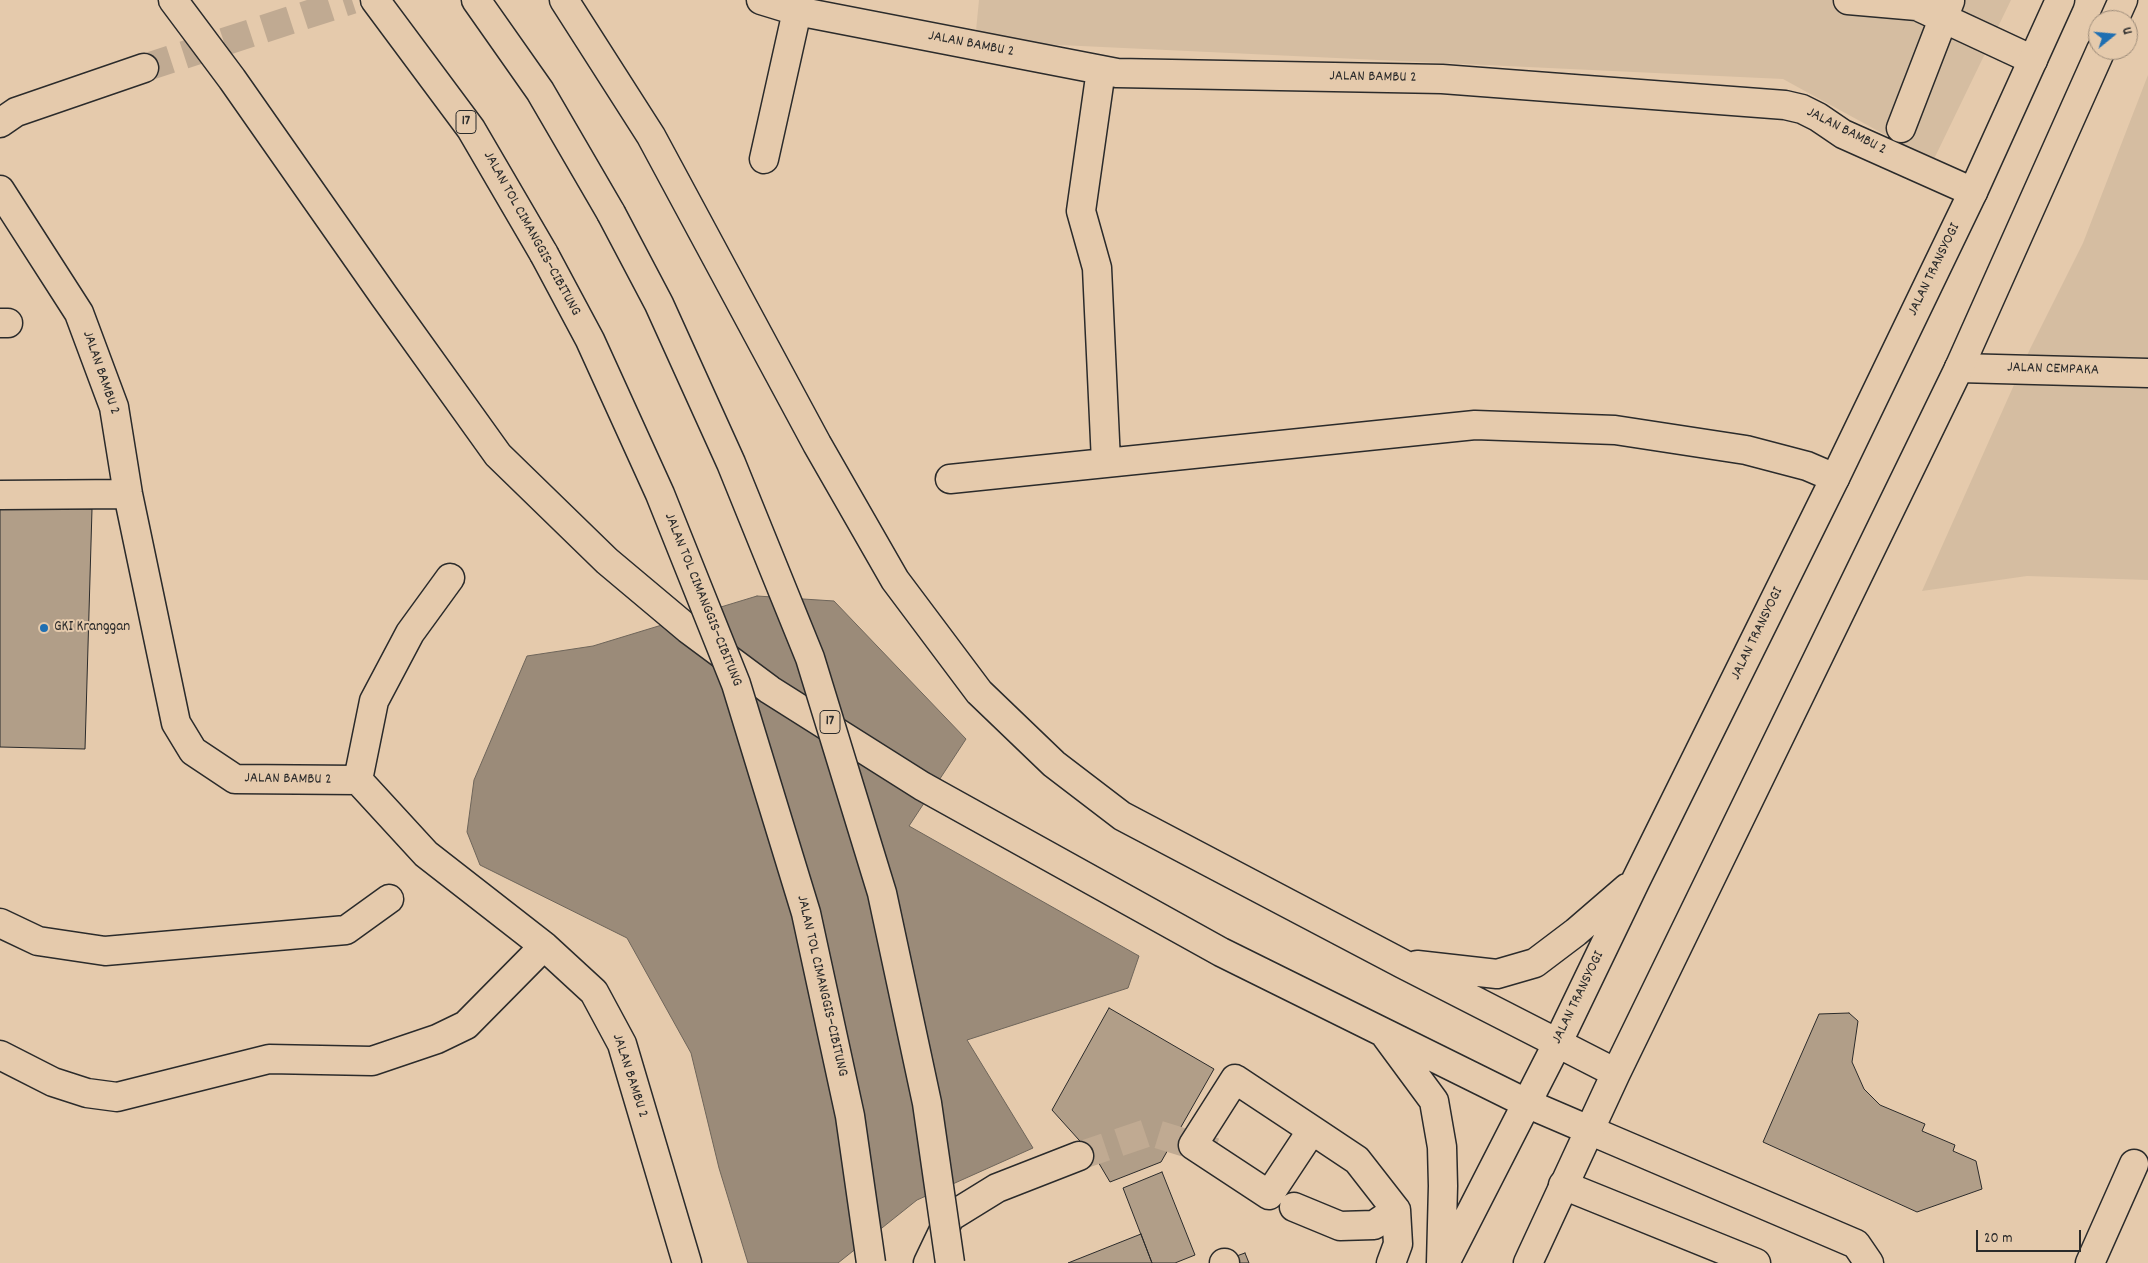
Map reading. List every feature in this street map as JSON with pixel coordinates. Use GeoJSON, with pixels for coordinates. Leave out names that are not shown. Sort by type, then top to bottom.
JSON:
{"type":"FeatureCollection","features":[{"type":"Feature","properties":{"kind":"main road"},"geometry":{"type":"LineString","coordinates":[[174,0],[498,455],[607,561],[688,629],[770,690],[922,786],[1221,952],[1526,1103],[1856,1244],[1869,1263]]}},
{"type":"Feature","properties":{"kind":"main road","name":"JALAN TOL CIMANGGIS–CIBITUNG"},"geometry":{"type":"LineString","coordinates":[[375,0],[471,129],[544,254],[590,340],[660,494],[736,684],[806,913],[850,1116],[871,1263]]}},
{"type":"Feature","properties":{"kind":"main road","name":"17"},"geometry":{"type":"LineString","coordinates":[[476,0],[540,91],[611,213],[659,304],[731,463],[810,658],[882,893],[927,1103],[950,1263]]}},
{"type":"Feature","properties":{"kind":"main road"},"geometry":{"type":"LineString","coordinates":[[564,0],[651,136],[817,444],[895,580],[979,692],[1054,764],[1122,816],[1403,964],[1616,1073]]}},
{"type":"Feature","properties":{"kind":"main road","name":"JALAN BAMBU 2"},"geometry":{"type":"LineString","coordinates":[[760,0],[797,11],[1117,73],[1442,79],[1785,105],[1818,117],[1843,134],[1973,192]]}},
{"type":"Feature","properties":{"kind":"main road"},"geometry":{"type":"LineString","coordinates":[[1848,0],[1948,9],[2033,60]]}},
{"type":"Feature","properties":{"kind":"main road","name":"JALAN TRANSYOGI"},"geometry":{"type":"LineString","coordinates":[[1445,1263],[1557,1044],[1835,478],[1973,192],[2060,0]]}},
{"type":"Feature","properties":{"kind":"main road"},"geometry":{"type":"LineString","coordinates":[[1901,128],[1948,9]]}},
{"type":"Feature","properties":{"kind":"main road"},"geometry":{"type":"LineString","coordinates":[[764,159],[797,11]]}},
{"type":"Feature","properties":{"kind":"main road"},"geometry":{"type":"LineString","coordinates":[[1528,1263],[1616,1073],[1958,368],[2097,60]]}},
{"type":"Feature","properties":{"kind":"main road"},"geometry":{"type":"LineString","coordinates":[[0,123],[16,112],[144,68]]}},
{"type":"Feature","properties":{"kind":"main road"},"geometry":{"type":"LineString","coordinates":[[1101,70],[1081,211],[1097,268],[1106,462]]}},
{"type":"Feature","properties":{"kind":"main road","name":"JALAN BAMBU 2"},"geometry":{"type":"LineString","coordinates":[[0,190],[79,312],[114,407],[128,494],[176,723],[193,751],[235,779],[358,780],[426,854],[544,946],[594,992],[622,1044],[686,1263]]}},
{"type":"Feature","properties":{"kind":"main road","name":"JALAN CEMPAKA"},"geometry":{"type":"LineString","coordinates":[[1958,368],[2148,373]]}},
{"type":"Feature","properties":{"kind":"main road"},"geometry":{"type":"LineString","coordinates":[[950,479],[1475,425],[1616,430],[1746,450],[1807,466],[1835,478]]}},
{"type":"Feature","properties":{"kind":"main road"},"geometry":{"type":"LineString","coordinates":[[0,495],[128,494]]}},
{"type":"Feature","properties":{"kind":"main road"},"geometry":{"type":"LineString","coordinates":[[358,780],[374,702],[410,633],[450,578]]}},
{"type":"Feature","properties":{"kind":"main road"},"geometry":{"type":"LineString","coordinates":[[1403,964],[1498,974],[1535,963],[1576,932],[1636,880]]}},
{"type":"Feature","properties":{"kind":"main road"},"geometry":{"type":"LineString","coordinates":[[0,923],[38,941],[105,951],[346,930],[389,899]]}},
{"type":"Feature","properties":{"kind":"main road"},"geometry":{"type":"LineString","coordinates":[[0,1055],[53,1082],[87,1093],[117,1097],[269,1059],[372,1061],[438,1039],[466,1025],[544,946]]}},
{"type":"Feature","properties":{"kind":"main road"},"geometry":{"type":"LineString","coordinates":[[1383,1032],[1434,1101],[1442,1147],[1441,1263]]}},
{"type":"Feature","properties":{"kind":"main road"},"geometry":{"type":"LineString","coordinates":[[1312,1130],[1357,1160],[1396,1210],[1398,1244],[1390,1263]]}},
{"type":"Feature","properties":{"kind":"main road"},"geometry":{"type":"LineString","coordinates":[[928,1263],[950,1217],[997,1188],[1079,1156]]}},
{"type":"Feature","properties":{"kind":"main road"},"geometry":{"type":"LineString","coordinates":[[2090,1263],[2134,1164]]}},
{"type":"Feature","properties":{"kind":"main road"},"geometry":{"type":"LineString","coordinates":[[1563,1185],[1756,1263]]}},
{"type":"Feature","properties":{"kind":"main road"},"geometry":{"type":"LineString","coordinates":[[1294,1207],[1340,1226],[1374,1225],[1396,1210]]}},
{"type":"Feature","properties":{"kind":"shaded area"},"geometry":{"type":"Polygon","coordinates":[[[979,0],[2011,0],[1933,161],[1783,79],[975,41],[979,0]]]}},
{"type":"Feature","properties":{"kind":"shaded area"},"geometry":{"type":"Polygon","coordinates":[[[2148,75],[2148,580],[2027,576],[1922,591],[2030,349],[2083,243],[2148,75]]]}},
{"type":"Feature","properties":{"kind":"shaded area"},"geometry":{"type":"Polygon","coordinates":[[[757,596],[834,601],[966,739],[909,826],[1139,956],[1128,988],[967,1040],[1033,1148],[917,1200],[838,1263],[748,1263],[719,1168],[691,1053],[627,938],[480,865],[467,832],[474,780],[527,656],[593,646],[757,596]]]}},
{"type":"Feature","properties":{"kind":"building","name":"GKI Kranggan"},"geometry":{"type":"Polygon","coordinates":[[[0,507],[92,509],[85,749],[0,747],[0,507]]]}},
{"type":"Feature","properties":{"kind":"building"},"geometry":{"type":"Polygon","coordinates":[[[1109,1008],[1214,1069],[1161,1162],[1110,1182],[1097,1160],[1052,1110],[1109,1008]]]}},
{"type":"Feature","properties":{"kind":"building"},"geometry":{"type":"Polygon","coordinates":[[[1849,1013],[1858,1021],[1852,1062],[1864,1089],[1880,1105],[1925,1124],[1922,1131],[1955,1145],[1953,1151],[1976,1161],[1982,1189],[1917,1212],[1763,1142],[1819,1014],[1849,1013]]]}},
{"type":"Feature","properties":{"kind":"building"},"geometry":{"type":"Polygon","coordinates":[[[1162,1172],[1195,1255],[1175,1263],[1152,1263],[1123,1188],[1162,1172]]]}},
{"type":"Feature","properties":{"kind":"building"},"geometry":{"type":"Polygon","coordinates":[[[1141,1234],[1152,1263],[1068,1263],[1141,1234]]]}},
{"type":"Feature","properties":{"kind":"building"},"geometry":{"type":"Polygon","coordinates":[[[1245,1253],[1249,1263],[1217,1263],[1245,1253]]]}},
{"type":"Feature","properties":{"kind":"tunnel"},"geometry":{"type":"LineString","coordinates":[[144,68],[352,0]]}},
{"type":"Feature","properties":{"kind":"tunnel"},"geometry":{"type":"LineString","coordinates":[[1079,1156],[1150,1132],[1215,1152]]}},
{"type":"Feature","properties":{"kind":"place","name":"GKI Kranggan"},"geometry":{"type":"Point","coordinates":[44,628]}}]}
